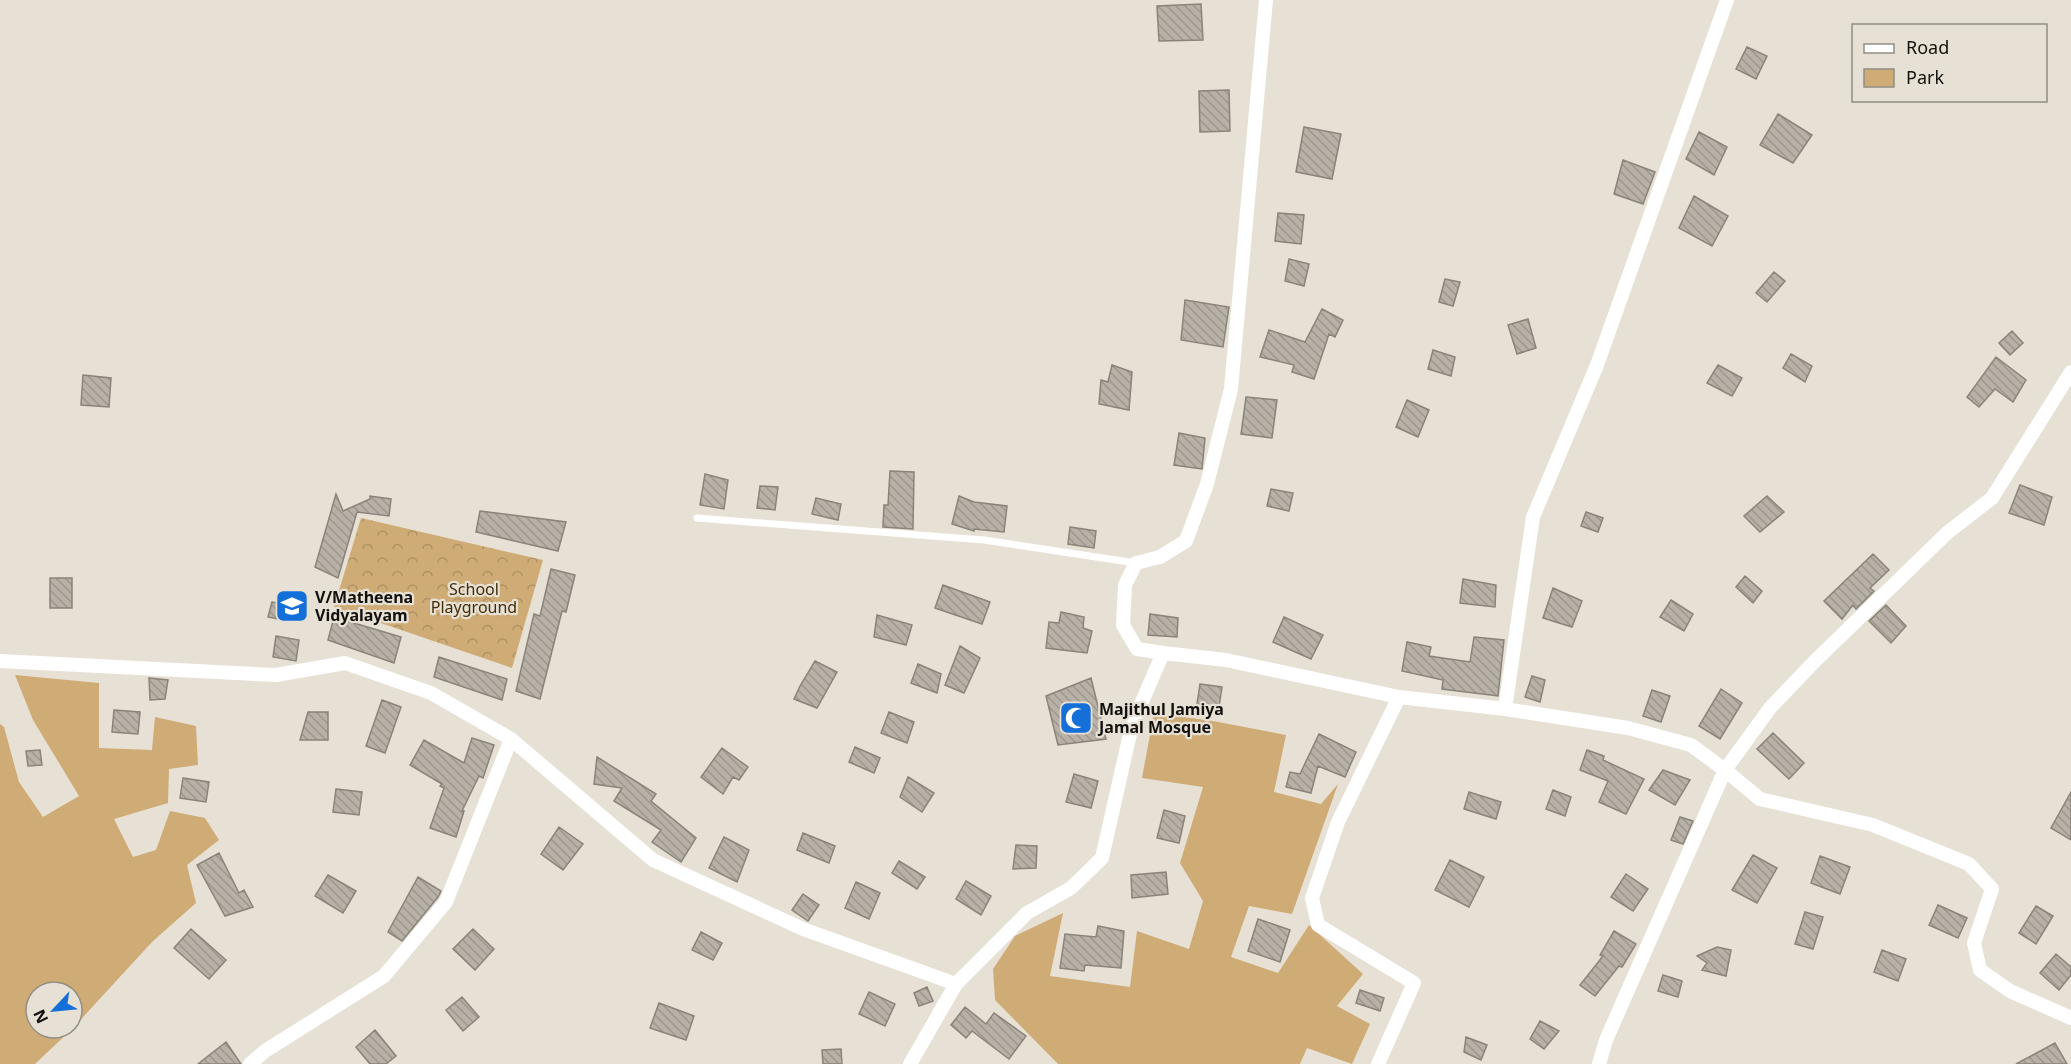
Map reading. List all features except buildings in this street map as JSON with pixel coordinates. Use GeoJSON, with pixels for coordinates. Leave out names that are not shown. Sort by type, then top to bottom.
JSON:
{"type":"FeatureCollection","features":[{"type":"Feature","properties":{"kind":"street"},"geometry":{"type":"LineString","coordinates":[[1266,0],[1231,389],[1207,484],[1186,541],[1160,557],[1136,563],[1125,585],[1123,625],[1137,649],[1226,660],[1399,697],[1505,709],[1628,728],[1691,746],[1760,799],[1873,825],[1969,864],[1992,889],[1974,943],[1980,970],[2010,991],[2071,1018]]}},
{"type":"Feature","properties":{"kind":"street"},"geometry":{"type":"LineString","coordinates":[[1505,709],[1533,517],[1597,365],[1727,0]]}},
{"type":"Feature","properties":{"kind":"street"},"geometry":{"type":"LineString","coordinates":[[1599,1064],[1606,1040],[1725,770],[1770,708],[1815,661],[1947,533],[1992,498],[2071,372]]}},
{"type":"Feature","properties":{"kind":"street"},"geometry":{"type":"LineString","coordinates":[[910,1064],[956,984],[1027,913],[1071,888],[1102,858],[1132,725],[1162,653]]}},
{"type":"Feature","properties":{"kind":"street"},"geometry":{"type":"LineString","coordinates":[[0,661],[276,675],[345,663],[431,693],[511,739],[653,860],[803,929],[956,984]]}},
{"type":"Feature","properties":{"kind":"street"},"geometry":{"type":"LineString","coordinates":[[1378,1064],[1414,983],[1318,925],[1312,898],[1338,822],[1399,697]]}},
{"type":"Feature","properties":{"kind":"street"},"geometry":{"type":"LineString","coordinates":[[250,1064],[265,1051],[384,976],[446,902],[511,739]]}},
{"type":"Feature","properties":{"kind":"lane"},"geometry":{"type":"LineString","coordinates":[[697,518],[984,540],[1136,563]]}},
{"type":"Feature","properties":{"kind":"green space","name":"School Playground"},"geometry":{"type":"Polygon","coordinates":[[[361,518],[543,560],[512,668],[334,607],[361,518]]]}},
{"type":"Feature","properties":{"kind":"green space"},"geometry":{"type":"Polygon","coordinates":[[[15,675],[99,683],[99,748],[152,750],[155,717],[196,726],[198,765],[169,769],[168,803],[114,819],[133,857],[156,850],[170,811],[205,818],[219,840],[187,865],[196,903],[152,942],[84,1016],[84,980],[24,980],[24,1040],[60,1040],[35,1064],[0,1064],[0,724],[4,727],[19,782],[43,817],[79,796],[33,720],[15,675]]]}},
{"type":"Feature","properties":{"kind":"green space"},"geometry":{"type":"Polygon","coordinates":[[[1154,713],[1213,721],[1286,735],[1274,792],[1321,804],[1338,784],[1292,914],[1249,906],[1231,957],[1278,973],[1309,925],[1363,974],[1337,1006],[1370,1024],[1352,1064],[1307,1048],[1300,1064],[1058,1064],[995,1000],[993,969],[1015,936],[1063,913],[1050,976],[1130,987],[1137,931],[1189,949],[1203,901],[1180,863],[1203,787],[1142,778],[1154,713]]]}},
{"type":"Feature","properties":{"kind":"place","name":"V/Matheena Vidyalayam"},"geometry":{"type":"Point","coordinates":[292,606]}},
{"type":"Feature","properties":{"kind":"place","name":"Majithul Jamiya Jamal Mosque"},"geometry":{"type":"Point","coordinates":[1076,718]}}]}
